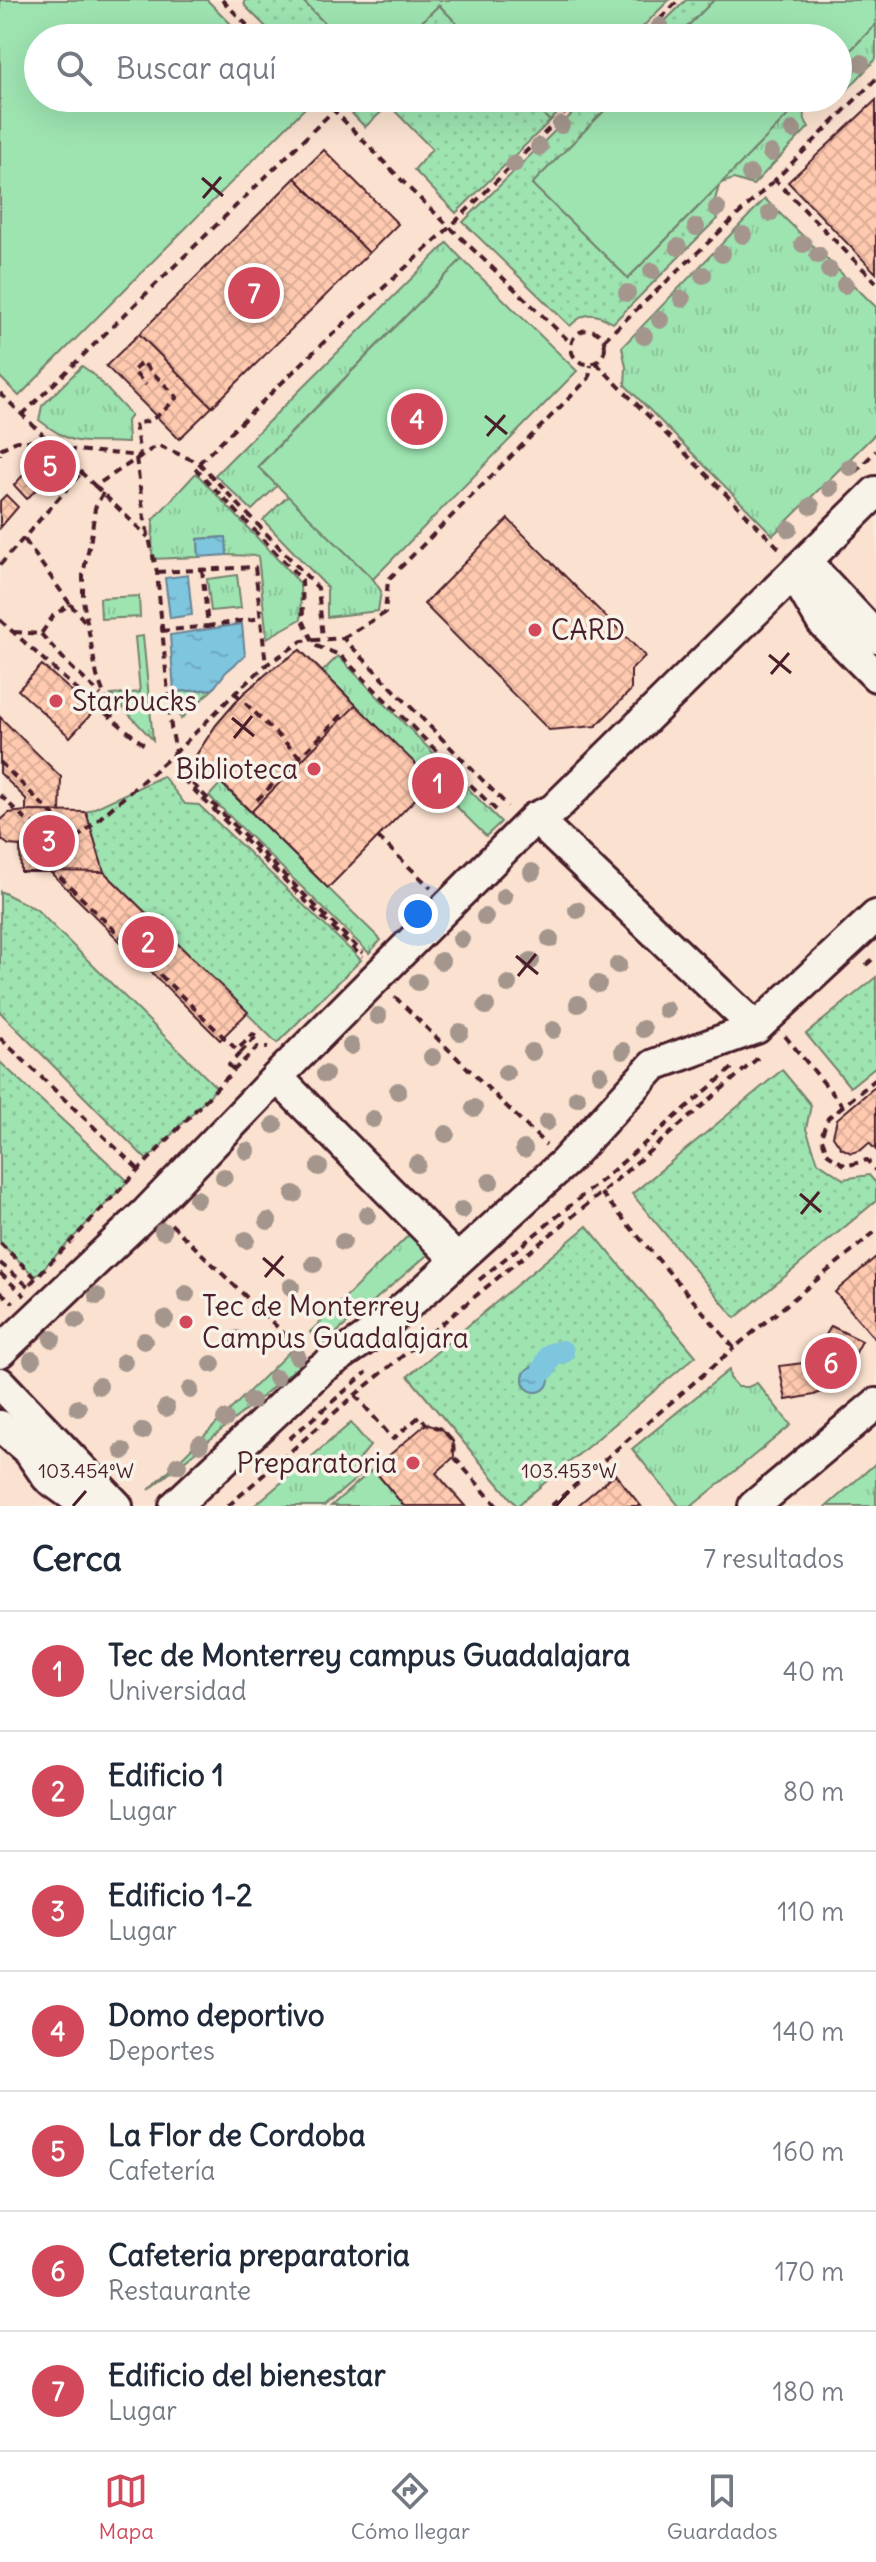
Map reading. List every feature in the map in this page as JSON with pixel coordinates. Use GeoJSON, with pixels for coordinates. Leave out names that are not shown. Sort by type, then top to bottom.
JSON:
{"type":"FeatureCollection","features":[{"type":"Feature","properties":{"kind":"lane"},"geometry":{"type":"LineString","coordinates":[[0,1352],[153,1206],[277,1077],[372,968],[520,818],[553,810],[876,492]]}},
{"type":"Feature","properties":{"kind":"lane"},"geometry":{"type":"LineString","coordinates":[[800,568],[876,637]]}},
{"type":"Feature","properties":{"kind":"lane"},"geometry":{"type":"LineString","coordinates":[[800,568],[822,622],[876,676]]}},
{"type":"Feature","properties":{"kind":"lane"},"geometry":{"type":"LineString","coordinates":[[520,818],[715,1003]]}},
{"type":"Feature","properties":{"kind":"lane"},"geometry":{"type":"LineString","coordinates":[[520,818],[767,1039]]}},
{"type":"Feature","properties":{"kind":"lane"},"geometry":{"type":"LineString","coordinates":[[175,1506],[321,1369],[375,1332],[426,1289],[565,1162],[654,1065],[767,1039],[876,916]]}},
{"type":"Feature","properties":{"kind":"lane"},"geometry":{"type":"LineString","coordinates":[[277,1077],[457,1260]]}},
{"type":"Feature","properties":{"kind":"lane"},"geometry":{"type":"LineString","coordinates":[[0,1383],[117,1506]]}},
{"type":"Feature","properties":{"kind":"lane"},"geometry":{"type":"LineString","coordinates":[[754,1506],[876,1404]]}},
{"type":"Feature","properties":{"kind":"lane"},"geometry":{"type":"LineString","coordinates":[[0,1426],[29,1451],[47,1477],[87,1506]]}},
{"type":"Feature","properties":{"kind":"path"},"geometry":{"type":"LineString","coordinates":[[222,0],[246,24]]}},
{"type":"Feature","properties":{"kind":"path"},"geometry":{"type":"LineString","coordinates":[[231,0],[235,13]]}},
{"type":"Feature","properties":{"kind":"path"},"geometry":{"type":"LineString","coordinates":[[655,24],[679,0]]}},
{"type":"Feature","properties":{"kind":"path"},"geometry":{"type":"LineString","coordinates":[[852,103],[876,79]]}},
{"type":"Feature","properties":{"kind":"path"},"geometry":{"type":"LineString","coordinates":[[22,415],[332,112]]}},
{"type":"Feature","properties":{"kind":"path"},"geometry":{"type":"LineString","coordinates":[[336,112],[571,343]]}},
{"type":"Feature","properties":{"kind":"path"},"geometry":{"type":"LineString","coordinates":[[199,463],[324,342],[450,227],[566,112]]}},
{"type":"Feature","properties":{"kind":"path"},"geometry":{"type":"LineString","coordinates":[[604,340],[843,112]]}},
{"type":"Feature","properties":{"kind":"path"},"geometry":{"type":"LineString","coordinates":[[775,180],[876,282]]}},
{"type":"Feature","properties":{"kind":"path"},"geometry":{"type":"LineString","coordinates":[[55,857],[176,752],[266,665],[302,641],[343,638],[385,613],[388,580],[589,378],[593,364],[604,356],[604,340],[596,332],[584,330],[571,343],[576,360],[593,364],[800,568]]}},
{"type":"Feature","properties":{"kind":"path"},"geometry":{"type":"LineString","coordinates":[[146,385],[133,371],[142,362],[177,397],[157,417],[147,423],[135,423],[149,538],[157,572],[171,727],[176,752],[189,780],[591,1188]]}},
{"type":"Feature","properties":{"kind":"path"},"geometry":{"type":"LineString","coordinates":[[0,393],[149,538]]}},
{"type":"Feature","properties":{"kind":"path"},"geometry":{"type":"LineString","coordinates":[[0,453],[17,441],[35,441],[55,448],[138,457]]}},
{"type":"Feature","properties":{"kind":"path"},"geometry":{"type":"LineString","coordinates":[[95,486],[158,445],[199,463],[318,588],[323,638]]}},
{"type":"Feature","properties":{"kind":"path"},"geometry":{"type":"LineString","coordinates":[[195,468],[302,580],[303,620],[314,645],[340,655],[520,818]]}},
{"type":"Feature","properties":{"kind":"path"},"geometry":{"type":"LineString","coordinates":[[0,565],[81,473]]}},
{"type":"Feature","properties":{"kind":"path"},"geometry":{"type":"LineString","coordinates":[[103,493],[95,508],[83,574],[83,600],[97,676],[114,720]]}},
{"type":"Feature","properties":{"kind":"path"},"geometry":{"type":"LineString","coordinates":[[24,539],[89,627]]}},
{"type":"Feature","properties":{"kind":"path"},"geometry":{"type":"LineString","coordinates":[[157,572],[255,567],[266,665]]}},
{"type":"Feature","properties":{"kind":"path"},"geometry":{"type":"LineString","coordinates":[[202,569],[208,626]]}},
{"type":"Feature","properties":{"kind":"path"},"geometry":{"type":"LineString","coordinates":[[41,634],[53,616],[70,604]]}},
{"type":"Feature","properties":{"kind":"path"},"geometry":{"type":"LineString","coordinates":[[161,631],[261,618]]}},
{"type":"Feature","properties":{"kind":"path"},"geometry":{"type":"LineString","coordinates":[[0,620],[148,748]]}},
{"type":"Feature","properties":{"kind":"path"},"geometry":{"type":"LineString","coordinates":[[13,632],[41,634],[104,697]]}},
{"type":"Feature","properties":{"kind":"path"},"geometry":{"type":"LineString","coordinates":[[343,638],[520,818]]}},
{"type":"Feature","properties":{"kind":"path"},"geometry":{"type":"LineString","coordinates":[[235,693],[301,758]]}},
{"type":"Feature","properties":{"kind":"path"},"geometry":{"type":"LineString","coordinates":[[257,800],[343,714]]}},
{"type":"Feature","properties":{"kind":"path"},"geometry":{"type":"LineString","coordinates":[[0,762],[56,818],[55,872],[240,1050],[229,1065],[234,1070]]}},
{"type":"Feature","properties":{"kind":"path"},"geometry":{"type":"LineString","coordinates":[[183,779],[363,957],[367,969],[372,968]]}},
{"type":"Feature","properties":{"kind":"path"},"geometry":{"type":"LineString","coordinates":[[0,795],[25,819],[56,834]]}},
{"type":"Feature","properties":{"kind":"path"},"geometry":{"type":"LineString","coordinates":[[378,837],[433,890]]}},
{"type":"Feature","properties":{"kind":"path"},"geometry":{"type":"LineString","coordinates":[[865,966],[876,956]]}},
{"type":"Feature","properties":{"kind":"path"},"geometry":{"type":"LineString","coordinates":[[0,1038],[138,1169],[35,1277],[0,1243]]}},
{"type":"Feature","properties":{"kind":"path"},"geometry":{"type":"LineString","coordinates":[[228,1506],[355,1395],[601,1193],[767,1039],[843,1106]]}},
{"type":"Feature","properties":{"kind":"path"},"geometry":{"type":"LineString","coordinates":[[474,1284],[736,1065]]}},
{"type":"Feature","properties":{"kind":"path"},"geometry":{"type":"LineString","coordinates":[[876,1079],[828,1118],[821,1137],[828,1154],[846,1166],[867,1160],[876,1171]]}},
{"type":"Feature","properties":{"kind":"path"},"geometry":{"type":"LineString","coordinates":[[601,1193],[734,1348]]}},
{"type":"Feature","properties":{"kind":"path"},"geometry":{"type":"LineString","coordinates":[[153,1206],[344,1392]]}},
{"type":"Feature","properties":{"kind":"path"},"geometry":{"type":"LineString","coordinates":[[551,1506],[734,1348],[876,1231]]}},
{"type":"Feature","properties":{"kind":"path"},"geometry":{"type":"LineString","coordinates":[[0,1263],[28,1286]]}},
{"type":"Feature","properties":{"kind":"path"},"geometry":{"type":"LineString","coordinates":[[0,1273],[32,1303]]}},
{"type":"Feature","properties":{"kind":"path"},"geometry":{"type":"LineString","coordinates":[[0,1292],[17,1305]]}},
{"type":"Feature","properties":{"kind":"path"},"geometry":{"type":"LineString","coordinates":[[279,1447],[368,1371]]}},
{"type":"Feature","properties":{"kind":"path"},"geometry":{"type":"LineString","coordinates":[[355,1395],[393,1439],[420,1416],[426,1424],[442,1429],[453,1441],[454,1457],[497,1506]]}},
{"type":"Feature","properties":{"kind":"shaded area","name":"Tec de Monterrey Campus Guadalajara"},"geometry":{"type":"Polygon","coordinates":[[[0,0],[876,0],[876,1468],[831,1506],[0,1506],[0,0]]]}},
{"type":"Feature","properties":{"kind":"green space"},"geometry":{"type":"Polygon","coordinates":[[[0,0],[207,0],[231,24],[24,24],[24,112],[301,112],[19,396],[0,377],[0,0]]]}},
{"type":"Feature","properties":{"kind":"green space"},"geometry":{"type":"Polygon","coordinates":[[[244,0],[302,0],[325,24],[263,24],[245,6],[244,0]]]}},
{"type":"Feature","properties":{"kind":"green space"},"geometry":{"type":"Polygon","coordinates":[[[302,0],[669,0],[646,24],[457,24],[439,5],[419,24],[325,24],[302,0]]]}},
{"type":"Feature","properties":{"kind":"green space"},"geometry":{"type":"Polygon","coordinates":[[[686,0],[714,0],[690,24],[662,24],[686,0]]]}},
{"type":"Feature","properties":{"kind":"green space"},"geometry":{"type":"Polygon","coordinates":[[[714,0],[876,0],[876,24],[852,49],[852,24],[690,24],[714,0]]]}},
{"type":"Feature","properties":{"kind":"green space"},"geometry":{"type":"Polygon","coordinates":[[[439,5],[457,24],[419,24],[439,5]]]}},
{"type":"Feature","properties":{"kind":"green space"},"geometry":{"type":"Polygon","coordinates":[[[876,24],[876,59],[852,85],[852,49],[876,24]]]}},
{"type":"Feature","properties":{"kind":"green space"},"geometry":{"type":"Polygon","coordinates":[[[351,112],[381,112],[365,127],[351,112]]]}},
{"type":"Feature","properties":{"kind":"green space"},"geometry":{"type":"Polygon","coordinates":[[[396,112],[541,112],[550,121],[456,213],[414,170],[432,149],[396,112]]]}},
{"type":"Feature","properties":{"kind":"green space"},"geometry":{"type":"Polygon","coordinates":[[[541,112],[559,112],[550,121],[541,112]]]}},
{"type":"Feature","properties":{"kind":"green space"},"geometry":{"type":"Polygon","coordinates":[[[574,112],[603,112],[532,184],[628,278],[719,186],[713,207],[717,219],[613,323],[590,315],[570,326],[463,222],[574,112]]]}},
{"type":"Feature","properties":{"kind":"green space"},"geometry":{"type":"Polygon","coordinates":[[[603,112],[791,112],[628,278],[532,184],[603,112]]]}},
{"type":"Feature","properties":{"kind":"green space"},"geometry":{"type":"Polygon","coordinates":[[[791,112],[804,112],[809,127],[753,185],[734,179],[721,183],[791,112]]]}},
{"type":"Feature","properties":{"kind":"green space"},"geometry":{"type":"Polygon","coordinates":[[[765,199],[876,307],[876,433],[773,535],[625,385],[626,367],[622,347],[765,199]]]}},
{"type":"Feature","properties":{"kind":"green space"},"geometry":{"type":"Polygon","coordinates":[[[447,243],[462,259],[258,466],[277,486],[252,510],[215,475],[447,243]]]}},
{"type":"Feature","properties":{"kind":"green space"},"geometry":{"type":"Polygon","coordinates":[[[462,259],[577,371],[373,579],[258,467],[462,259]]]}},
{"type":"Feature","properties":{"kind":"green space"},"geometry":{"type":"Polygon","coordinates":[[[82,366],[131,415],[127,421],[128,443],[72,440],[39,420],[42,406],[82,366]]]}},
{"type":"Feature","properties":{"kind":"green space"},"geometry":{"type":"Polygon","coordinates":[[[196,473],[300,583],[301,619],[267,638],[258,556],[227,555],[226,537],[198,539],[199,557],[152,559],[153,520],[196,473]]]}},
{"type":"Feature","properties":{"kind":"green space"},"geometry":{"type":"Polygon","coordinates":[[[288,496],[373,579],[381,591],[378,611],[327,617],[327,587],[263,520],[288,496]]]}},
{"type":"Feature","properties":{"kind":"green space"},"geometry":{"type":"Polygon","coordinates":[[[237,575],[241,608],[211,611],[207,579],[237,575]]]}},
{"type":"Feature","properties":{"kind":"green space"},"geometry":{"type":"Polygon","coordinates":[[[139,596],[140,617],[101,619],[100,598],[139,596]]]}},
{"type":"Feature","properties":{"kind":"green space"},"geometry":{"type":"Polygon","coordinates":[[[143,636],[153,740],[111,695],[140,692],[135,637],[143,636]]]}},
{"type":"Feature","properties":{"kind":"green space"},"geometry":{"type":"Polygon","coordinates":[[[338,656],[501,822],[486,836],[322,672],[338,656]]]}},
{"type":"Feature","properties":{"kind":"green space"},"geometry":{"type":"Polygon","coordinates":[[[213,689],[181,719],[174,692],[213,689]]]}},
{"type":"Feature","properties":{"kind":"green space"},"geometry":{"type":"Polygon","coordinates":[[[163,776],[185,804],[199,805],[361,960],[277,1043],[104,872],[86,812],[163,776]]]}},
{"type":"Feature","properties":{"kind":"green space"},"geometry":{"type":"Polygon","coordinates":[[[221,783],[381,940],[369,953],[209,796],[221,783]]]}},
{"type":"Feature","properties":{"kind":"green space"},"geometry":{"type":"Polygon","coordinates":[[[0,891],[36,909],[217,1088],[147,1160],[0,1012],[0,891]]]}},
{"type":"Feature","properties":{"kind":"green space"},"geometry":{"type":"Polygon","coordinates":[[[876,977],[876,1066],[850,1087],[806,1034],[876,977]]]}},
{"type":"Feature","properties":{"kind":"green space"},"geometry":{"type":"Polygon","coordinates":[[[0,1062],[128,1181],[35,1277],[0,1242],[0,1062]]]}},
{"type":"Feature","properties":{"kind":"green space"},"geometry":{"type":"Polygon","coordinates":[[[782,1070],[811,1105],[806,1129],[818,1162],[843,1179],[869,1175],[876,1183],[876,1201],[735,1318],[632,1194],[782,1070]]]}},
{"type":"Feature","properties":{"kind":"green space"},"geometry":{"type":"Polygon","coordinates":[[[587,1226],[696,1356],[517,1506],[408,1376],[587,1226]]]}},
{"type":"Feature","properties":{"kind":"green space"},"geometry":{"type":"Polygon","coordinates":[[[412,1232],[432,1251],[322,1345],[310,1332],[412,1232]]]}},
{"type":"Feature","properties":{"kind":"green space"},"geometry":{"type":"Polygon","coordinates":[[[292,1349],[306,1360],[149,1490],[292,1349]]]}},
{"type":"Feature","properties":{"kind":"green space"},"geometry":{"type":"Polygon","coordinates":[[[729,1370],[730,1378],[738,1387],[757,1383],[791,1425],[692,1506],[679,1506],[632,1449],[729,1370]]]}},
{"type":"Feature","properties":{"kind":"green space"},"geometry":{"type":"Polygon","coordinates":[[[351,1423],[370,1446],[357,1462],[364,1472],[324,1506],[254,1506],[351,1423]]]}},
{"type":"Feature","properties":{"kind":"green space"},"geometry":{"type":"Polygon","coordinates":[[[876,1463],[876,1506],[827,1506],[876,1463]]]}},
{"type":"Feature","properties":{"kind":"green space"},"geometry":{"type":"Polygon","coordinates":[[[373,1469],[404,1506],[331,1506],[373,1469]]]}},
{"type":"Feature","properties":{"kind":"water"},"geometry":{"type":"Polygon","coordinates":[[[226,537],[227,555],[199,557],[198,539],[226,537]]]}},
{"type":"Feature","properties":{"kind":"water"},"geometry":{"type":"Polygon","coordinates":[[[188,575],[192,615],[170,618],[165,578],[188,575]]]}},
{"type":"Feature","properties":{"kind":"water"},"geometry":{"type":"Polygon","coordinates":[[[242,624],[245,656],[226,672],[213,689],[174,692],[170,635],[242,624]]]}},
{"type":"Feature","properties":{"kind":"water"},"geometry":{"type":"Polygon","coordinates":[[[536,1366],[545,1370],[549,1379],[545,1388],[536,1392],[527,1388],[523,1379],[527,1370],[536,1366]]]}},
{"type":"Feature","properties":{"kind":"building"},"geometry":{"type":"Polygon","coordinates":[[[876,100],[876,273],[788,182],[876,100]]]}},
{"type":"Feature","properties":{"kind":"building"},"geometry":{"type":"Polygon","coordinates":[[[324,150],[398,224],[369,253],[295,178],[324,150]]]}},
{"type":"Feature","properties":{"kind":"building"},"geometry":{"type":"Polygon","coordinates":[[[295,178],[369,253],[212,407],[139,334],[295,178]]]}},
{"type":"Feature","properties":{"kind":"building"},"geometry":{"type":"Polygon","coordinates":[[[139,334],[212,407],[179,439],[106,366],[139,334]]]}},
{"type":"Feature","properties":{"kind":"building"},"geometry":{"type":"Polygon","coordinates":[[[40,457],[54,457],[65,475],[44,481],[40,457]]]}},
{"type":"Feature","properties":{"kind":"building"},"geometry":{"type":"Polygon","coordinates":[[[40,457],[44,481],[27,499],[14,485],[40,457]]]}},
{"type":"Feature","properties":{"kind":"building"},"geometry":{"type":"Polygon","coordinates":[[[6,495],[18,507],[0,528],[0,501],[6,495]]]}},
{"type":"Feature","properties":{"kind":"building","name":"CARD"},"geometry":{"type":"Polygon","coordinates":[[[508,519],[645,656],[631,670],[631,690],[596,726],[549,730],[424,604],[508,519]]]}},
{"type":"Feature","properties":{"kind":"building","name":"Biblioteca"},"geometry":{"type":"Polygon","coordinates":[[[300,650],[433,781],[328,888],[195,757],[216,725],[243,694],[300,650]]]}},
{"type":"Feature","properties":{"kind":"building"},"geometry":{"type":"Polygon","coordinates":[[[300,650],[356,705],[251,812],[195,757],[216,725],[243,694],[300,650]]]}},
{"type":"Feature","properties":{"kind":"building","name":"Starbucks"},"geometry":{"type":"Polygon","coordinates":[[[42,665],[94,711],[70,737],[18,690],[42,665]]]}},
{"type":"Feature","properties":{"kind":"building"},"geometry":{"type":"Polygon","coordinates":[[[0,717],[61,777],[60,812],[26,811],[26,799],[0,773],[0,717]]]}},
{"type":"Feature","properties":{"kind":"building"},"geometry":{"type":"Polygon","coordinates":[[[86,812],[104,872],[21,872],[20,846],[9,845],[2,840],[0,821],[9,813],[86,812]]]}},
{"type":"Feature","properties":{"kind":"building"},"geometry":{"type":"Polygon","coordinates":[[[49,871],[104,872],[248,1012],[220,1040],[49,871]]]}},
{"type":"Feature","properties":{"kind":"building"},"geometry":{"type":"Polygon","coordinates":[[[876,1086],[876,1150],[869,1143],[851,1153],[841,1148],[833,1136],[837,1119],[876,1086]]]}},
{"type":"Feature","properties":{"kind":"building"},"geometry":{"type":"Polygon","coordinates":[[[876,1257],[876,1340],[835,1292],[876,1257]]]}},
{"type":"Feature","properties":{"kind":"building"},"geometry":{"type":"Polygon","coordinates":[[[831,1326],[862,1341],[839,1385],[814,1395],[786,1400],[779,1366],[811,1362],[831,1326]]]}},
{"type":"Feature","properties":{"kind":"building","name":"Preparatoria"},"geometry":{"type":"Polygon","coordinates":[[[426,1424],[442,1429],[453,1441],[454,1457],[436,1473],[465,1506],[404,1506],[373,1469],[426,1424]]]}},
{"type":"Feature","properties":{"kind":"building"},"geometry":{"type":"Polygon","coordinates":[[[615,1474],[641,1506],[577,1506],[615,1474]]]}},
{"type":"Feature","properties":{"kind":"waterway"},"geometry":{"type":"LineString","coordinates":[[544,1369],[551,1355],[562,1352]]}},
{"type":"Feature","properties":{"kind":"place","name":"Edificio del bienestar"},"geometry":{"type":"Point","coordinates":[254,293]}},
{"type":"Feature","properties":{"kind":"place","name":"Domo deportivo"},"geometry":{"type":"Point","coordinates":[417,419]}},
{"type":"Feature","properties":{"kind":"place","name":"La Flor de Cordoba"},"geometry":{"type":"Point","coordinates":[50,466]}},
{"type":"Feature","properties":{"kind":"place","name":"CARD"},"geometry":{"type":"Point","coordinates":[535,630]}},
{"type":"Feature","properties":{"kind":"place","name":"Starbucks"},"geometry":{"type":"Point","coordinates":[56,701]}},
{"type":"Feature","properties":{"kind":"place","name":"Biblioteca"},"geometry":{"type":"Point","coordinates":[314,769]}},
{"type":"Feature","properties":{"kind":"place","name":"Tec de Monterrey campus Guadalajara"},"geometry":{"type":"Point","coordinates":[438,783]}},
{"type":"Feature","properties":{"kind":"place","name":"Edificio 1-2"},"geometry":{"type":"Point","coordinates":[49,841]}},
{"type":"Feature","properties":{"kind":"place","name":"Edificio 1"},"geometry":{"type":"Point","coordinates":[148,942]}},
{"type":"Feature","properties":{"kind":"place","name":"Tec de Monterrey Campus Guadalajara"},"geometry":{"type":"Point","coordinates":[186,1322]}},
{"type":"Feature","properties":{"kind":"place","name":"Cafeteria preparatoria"},"geometry":{"type":"Point","coordinates":[831,1363]}},
{"type":"Feature","properties":{"kind":"place","name":"Preparatoria"},"geometry":{"type":"Point","coordinates":[413,1463]}}]}
